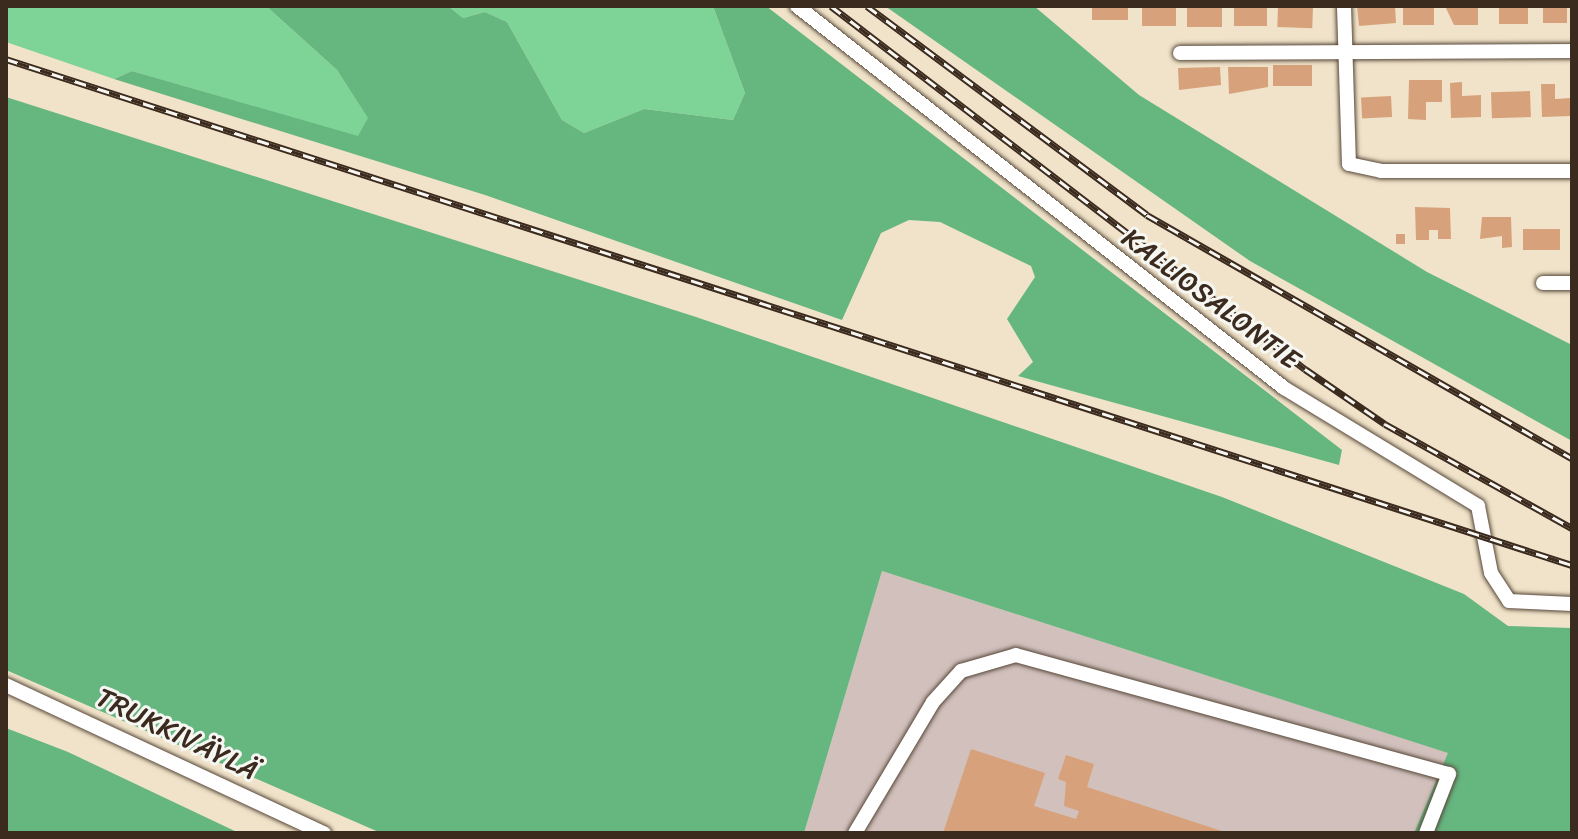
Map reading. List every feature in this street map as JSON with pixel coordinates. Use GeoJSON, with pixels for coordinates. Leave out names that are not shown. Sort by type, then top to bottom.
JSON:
{"type":"FeatureCollection","features":[{"type":"Feature","properties":{"kind":"street","name":"KALLIOSALONTIE"},"geometry":{"type":"LineString","coordinates":[[797,6],[1284,388],[1478,506],[1485,515],[1491,573],[1509,601],[1572,604]]}},
{"type":"Feature","properties":{"kind":"street"},"geometry":{"type":"LineString","coordinates":[[1344,6],[1349,164],[1381,171],[1572,171]]}},
{"type":"Feature","properties":{"kind":"street"},"geometry":{"type":"LineString","coordinates":[[1180,53],[1572,51]]}},
{"type":"Feature","properties":{"kind":"street"},"geometry":{"type":"LineString","coordinates":[[1543,283],[1572,283]]}},
{"type":"Feature","properties":{"kind":"street"},"geometry":{"type":"LineString","coordinates":[[855,833],[961,671],[1016,655],[1449,774],[1426,833]]}},
{"type":"Feature","properties":{"kind":"street","name":"TRUKKIVÄYLÄ"},"geometry":{"type":"LineString","coordinates":[[6,685],[324,833]]}},
{"type":"Feature","properties":{"kind":"shaded area"},"geometry":{"type":"Polygon","coordinates":[[[882,571],[1449,753],[1414,833],[804,833],[882,571]]]}},
{"type":"Feature","properties":{"kind":"green space"},"geometry":{"type":"Polygon","coordinates":[[[6,6],[266,6],[337,70],[369,119],[358,137],[132,71],[114,79],[6,42],[6,6]]]}},
{"type":"Feature","properties":{"kind":"green space"},"geometry":{"type":"Polygon","coordinates":[[[266,6],[448,6],[463,18],[485,12],[507,22],[562,120],[584,133],[644,109],[733,120],[745,93],[713,6],[766,6],[1342,450],[1339,465],[1018,376],[1033,362],[1007,319],[1035,277],[1031,266],[940,222],[909,220],[881,233],[842,320],[485,195],[114,79],[132,71],[358,136],[368,118],[337,70],[266,6]]]}},
{"type":"Feature","properties":{"kind":"green space"},"geometry":{"type":"Polygon","coordinates":[[[448,6],[713,6],[745,93],[733,120],[644,109],[584,133],[562,120],[507,22],[485,12],[463,18],[448,6]]]}},
{"type":"Feature","properties":{"kind":"green space"},"geometry":{"type":"Polygon","coordinates":[[[885,6],[1034,6],[1139,95],[1427,272],[1572,345],[1572,441],[1250,261],[885,6]]]}},
{"type":"Feature","properties":{"kind":"green space"},"geometry":{"type":"Polygon","coordinates":[[[6,97],[696,317],[1222,497],[1464,594],[1508,626],[1572,628],[1572,833],[1414,833],[1448,753],[882,571],[804,833],[381,833],[6,670],[6,97]]]}},
{"type":"Feature","properties":{"kind":"green space"},"geometry":{"type":"Polygon","coordinates":[[[6,728],[68,752],[239,833],[6,833],[6,728]]]}},
{"type":"Feature","properties":{"kind":"building"},"geometry":{"type":"Polygon","coordinates":[[[1092,6],[1128,6],[1128,20],[1092,20],[1092,6]]]}},
{"type":"Feature","properties":{"kind":"building"},"geometry":{"type":"Polygon","coordinates":[[[1142,6],[1176,6],[1176,26],[1142,26],[1142,6]]]}},
{"type":"Feature","properties":{"kind":"building"},"geometry":{"type":"Polygon","coordinates":[[[1187,6],[1222,6],[1222,27],[1187,27],[1187,6]]]}},
{"type":"Feature","properties":{"kind":"building"},"geometry":{"type":"Polygon","coordinates":[[[1234,6],[1267,6],[1267,26],[1234,26],[1234,6]]]}},
{"type":"Feature","properties":{"kind":"building"},"geometry":{"type":"Polygon","coordinates":[[[1278,6],[1313,7],[1312,28],[1277,27],[1278,6]]]}},
{"type":"Feature","properties":{"kind":"building"},"geometry":{"type":"Polygon","coordinates":[[[1357,6],[1395,6],[1396,23],[1359,26],[1357,6]]]}},
{"type":"Feature","properties":{"kind":"building"},"geometry":{"type":"Polygon","coordinates":[[[1403,6],[1434,6],[1434,25],[1403,25],[1403,6]]]}},
{"type":"Feature","properties":{"kind":"building"},"geometry":{"type":"Polygon","coordinates":[[[1445,6],[1478,6],[1478,25],[1454,25],[1445,6]]]}},
{"type":"Feature","properties":{"kind":"building"},"geometry":{"type":"Polygon","coordinates":[[[1499,6],[1528,6],[1528,24],[1499,24],[1499,6]]]}},
{"type":"Feature","properties":{"kind":"building"},"geometry":{"type":"Polygon","coordinates":[[[1543,6],[1567,6],[1567,23],[1543,23],[1543,6]]]}},
{"type":"Feature","properties":{"kind":"building"},"geometry":{"type":"Polygon","coordinates":[[[1273,65],[1312,65],[1312,86],[1273,86],[1273,65]]]}},
{"type":"Feature","properties":{"kind":"building"},"geometry":{"type":"Polygon","coordinates":[[[1220,67],[1221,85],[1179,90],[1178,68],[1220,67]]]}},
{"type":"Feature","properties":{"kind":"building"},"geometry":{"type":"Polygon","coordinates":[[[1228,67],[1268,67],[1268,87],[1229,94],[1228,67]]]}},
{"type":"Feature","properties":{"kind":"building"},"geometry":{"type":"Polygon","coordinates":[[[1409,80],[1442,80],[1442,102],[1426,102],[1426,120],[1408,119],[1409,80]]]}},
{"type":"Feature","properties":{"kind":"building"},"geometry":{"type":"Polygon","coordinates":[[[1462,82],[1462,96],[1481,95],[1481,117],[1451,118],[1450,83],[1462,82]]]}},
{"type":"Feature","properties":{"kind":"building"},"geometry":{"type":"Polygon","coordinates":[[[1541,84],[1555,84],[1555,99],[1571,98],[1572,116],[1542,117],[1541,84]]]}},
{"type":"Feature","properties":{"kind":"building"},"geometry":{"type":"Polygon","coordinates":[[[1530,91],[1531,117],[1492,118],[1491,92],[1530,91]]]}},
{"type":"Feature","properties":{"kind":"building"},"geometry":{"type":"Polygon","coordinates":[[[1391,96],[1392,117],[1362,119],[1361,98],[1391,96]]]}},
{"type":"Feature","properties":{"kind":"building"},"geometry":{"type":"Polygon","coordinates":[[[1415,207],[1450,208],[1451,239],[1438,239],[1438,230],[1429,230],[1429,240],[1416,240],[1415,207]]]}},
{"type":"Feature","properties":{"kind":"building"},"geometry":{"type":"Polygon","coordinates":[[[1482,217],[1511,217],[1512,247],[1502,248],[1502,236],[1480,239],[1482,217]]]}},
{"type":"Feature","properties":{"kind":"building"},"geometry":{"type":"Polygon","coordinates":[[[1523,229],[1560,229],[1560,250],[1523,250],[1523,229]]]}},
{"type":"Feature","properties":{"kind":"building"},"geometry":{"type":"Polygon","coordinates":[[[1396,234],[1405,234],[1405,244],[1396,244],[1396,234]]]}},
{"type":"Feature","properties":{"kind":"building"},"geometry":{"type":"Polygon","coordinates":[[[971,749],[1045,773],[1034,806],[1076,819],[1079,811],[1064,806],[1066,782],[1058,779],[1066,755],[1094,764],[1087,787],[1228,833],[943,833],[971,749]]]}},
{"type":"Feature","properties":{"kind":"railway"},"geometry":{"type":"LineString","coordinates":[[831,6],[1305,369],[1385,424],[1572,528]]}},
{"type":"Feature","properties":{"kind":"railway"},"geometry":{"type":"LineString","coordinates":[[867,6],[1147,215],[1572,458]]}},
{"type":"Feature","properties":{"kind":"railway"},"geometry":{"type":"LineString","coordinates":[[6,59],[1572,565]]}}]}
